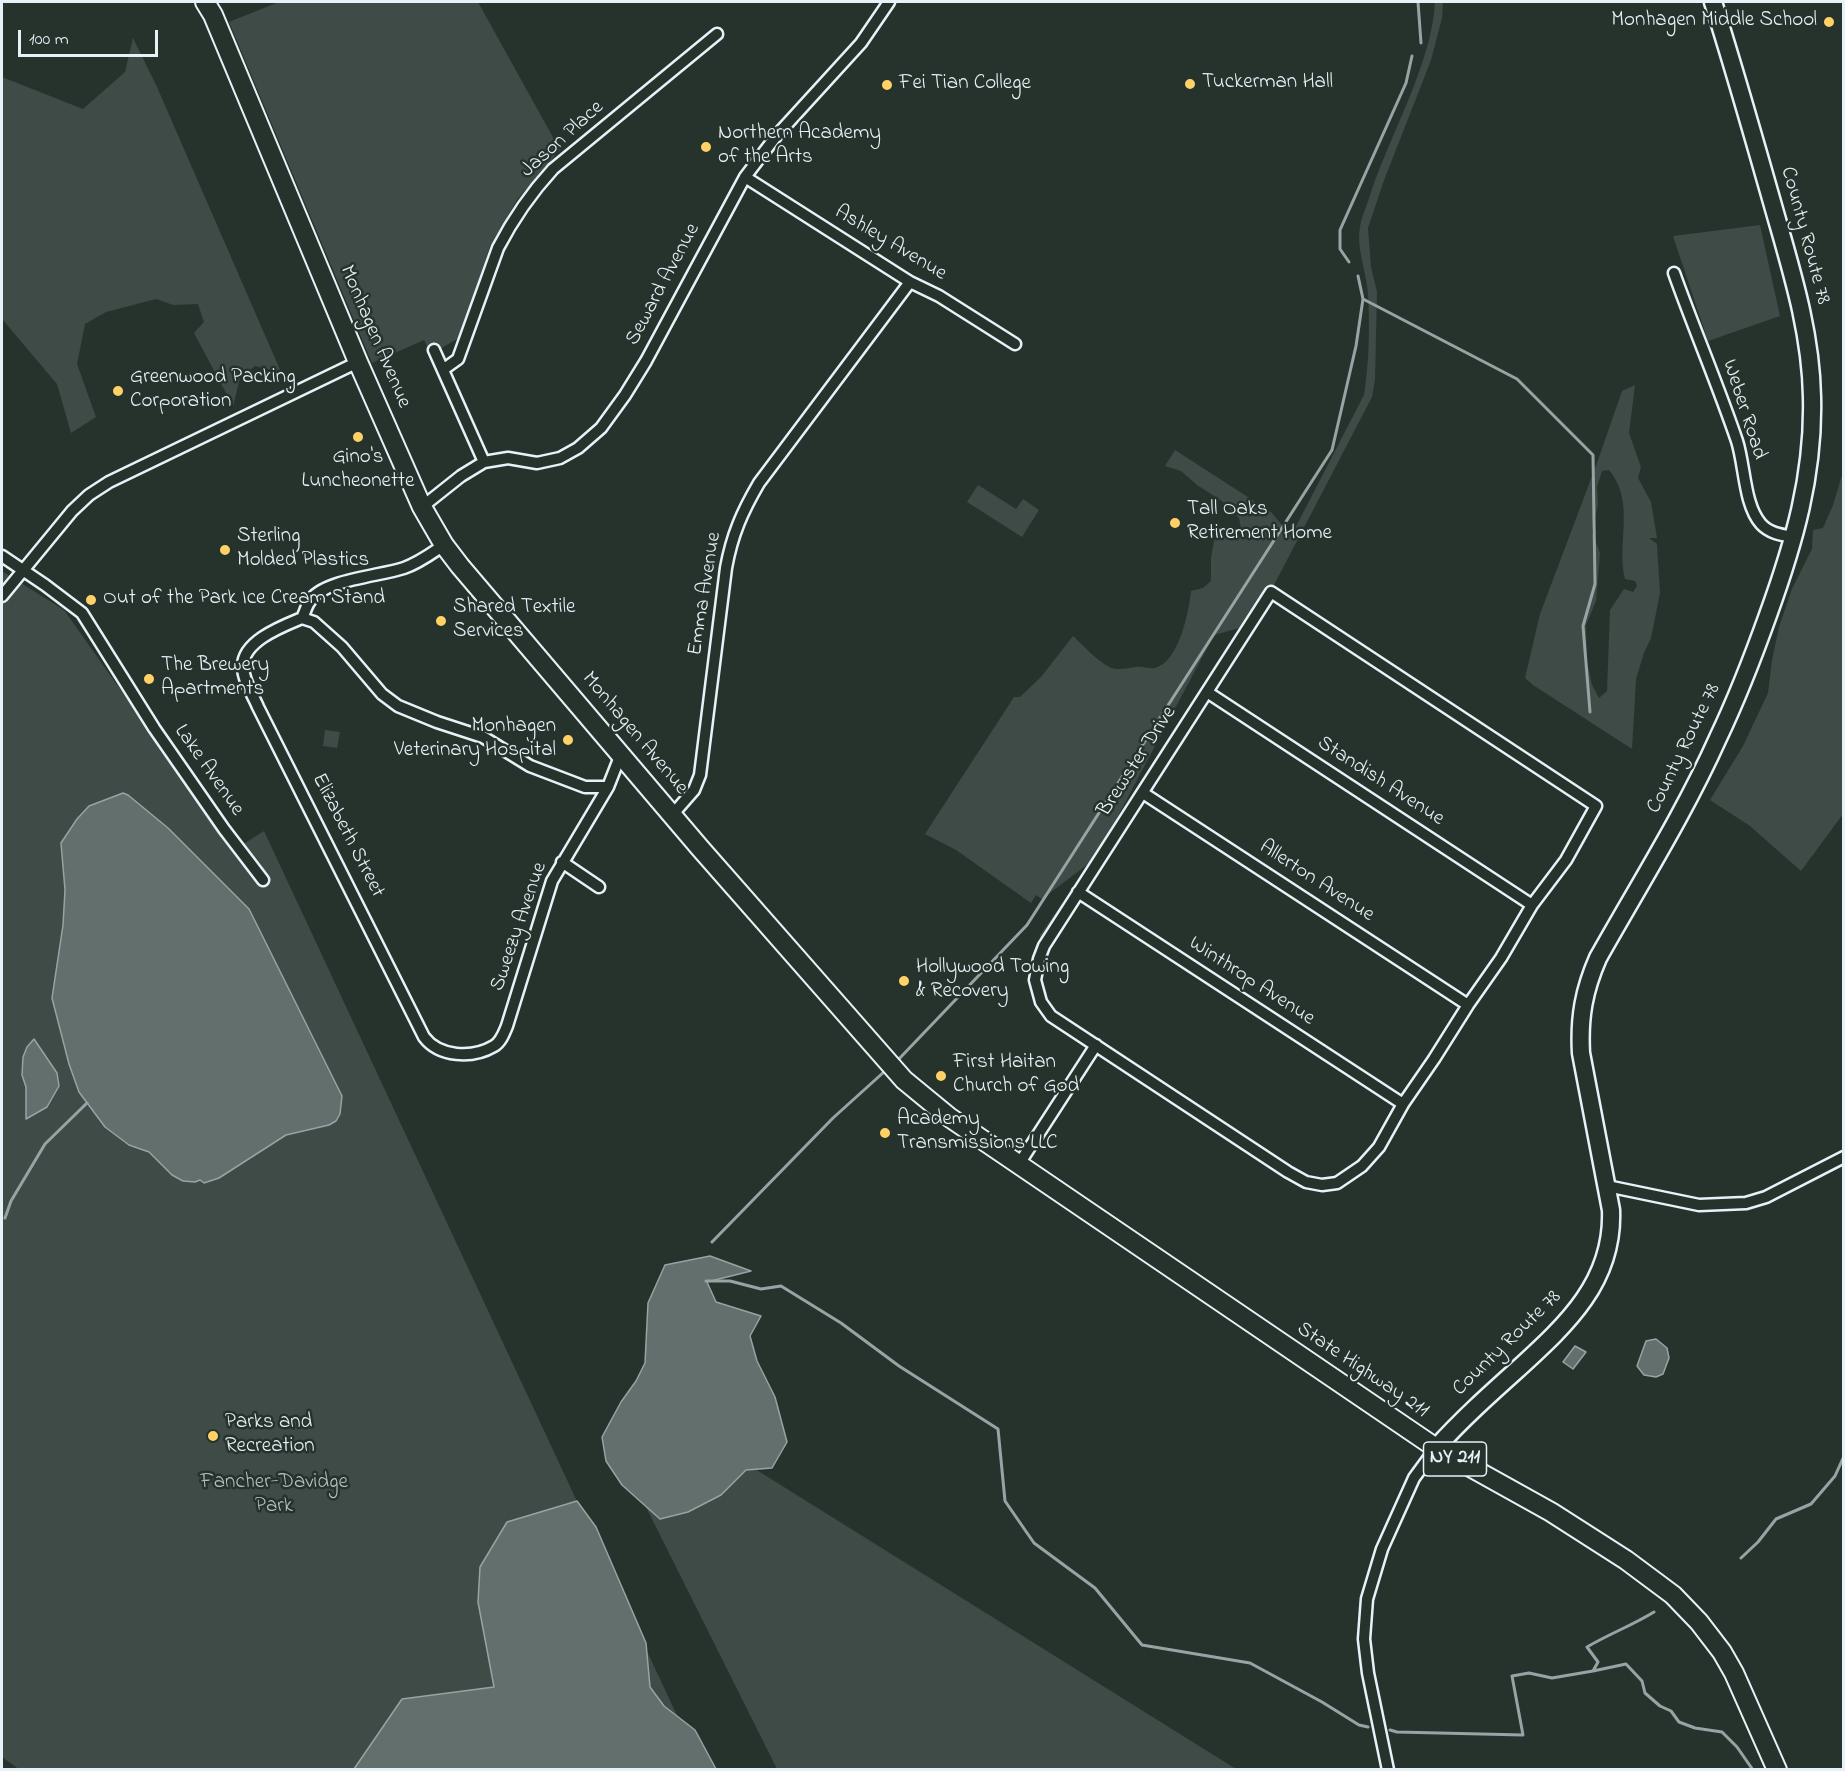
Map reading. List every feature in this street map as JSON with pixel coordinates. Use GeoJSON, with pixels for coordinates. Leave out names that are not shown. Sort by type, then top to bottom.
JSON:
{"type":"FeatureCollection","features":[{"type":"Feature","properties":{"kind":"main road","name":"Monhagen Avenue"},"geometry":{"type":"LineString","coordinates":[[205,2],[358,362],[422,507],[444,545],[621,754],[904,1080],[949,1117],[1071,1200]]}},
{"type":"Feature","properties":{"kind":"main road","name":"State Highway 211"},"geometry":{"type":"LineString","coordinates":[[1071,1200],[1436,1448],[1551,1512],[1626,1560],[1673,1595],[1699,1622],[1722,1652],[1734,1673],[1777,1770]]}},
{"type":"Feature","properties":{"kind":"street","name":"Seward Avenue"},"geometry":{"type":"LineString","coordinates":[[422,507],[460,476],[484,462],[508,458],[537,463],[560,458],[578,448],[601,428],[625,395],[645,361],[745,177],[777,135],[861,43],[889,2]]}},
{"type":"Feature","properties":{"kind":"street","name":"County Route 78"},"geometry":{"type":"LineString","coordinates":[[1436,1448],[1456,1425],[1580,1308],[1593,1285],[1608,1249],[1612,1226],[1607,1186],[1581,1053],[1579,1028],[1587,986],[1598,958],[1693,789],[1718,739],[1753,656],[1795,537],[1804,498],[1810,450],[1812,396],[1807,338],[1794,280],[1735,70],[1713,2]]}},
{"type":"Feature","properties":{"kind":"street","name":"Jason Place"},"geometry":{"type":"LineString","coordinates":[[444,369],[458,359],[498,248],[537,188],[553,169],[717,34]]}},
{"type":"Feature","properties":{"kind":"street","name":"Ashley Avenue"},"geometry":{"type":"LineString","coordinates":[[745,177],[910,282],[939,296],[1015,344]]}},
{"type":"Feature","properties":{"kind":"street","name":"Weber Road"},"geometry":{"type":"LineString","coordinates":[[1674,273],[1738,444],[1755,515],[1769,531],[1795,537]]}},
{"type":"Feature","properties":{"kind":"street","name":"Emma Avenue"},"geometry":{"type":"LineString","coordinates":[[673,814],[694,790],[700,775],[726,567],[731,542],[742,512],[759,483],[910,282]]}},
{"type":"Feature","properties":{"kind":"street"},"geometry":{"type":"LineString","coordinates":[[434,350],[484,462]]}},
{"type":"Feature","properties":{"kind":"street"},"geometry":{"type":"LineString","coordinates":[[2,596],[72,511],[89,495],[109,482],[358,362]]}},
{"type":"Feature","properties":{"kind":"street"},"geometry":{"type":"LineString","coordinates":[[444,545],[427,557],[406,567],[321,590],[310,600],[302,618],[314,622],[342,647],[382,693],[398,706],[483,737],[530,766],[585,787],[608,787]]}},
{"type":"Feature","properties":{"kind":"street","name":"Lake Avenue"},"geometry":{"type":"LineString","coordinates":[[2,556],[82,613],[154,728],[224,830],[263,880]]}},
{"type":"Feature","properties":{"kind":"street","name":"Brewster Drive"},"geometry":{"type":"LineString","coordinates":[[1271,592],[1596,806],[1566,860],[1532,905],[1501,958],[1403,1104],[1379,1147],[1352,1175],[1337,1183],[1322,1185],[1306,1182],[1288,1172],[1050,1016],[1041,1002],[1035,980],[1044,946],[1206,692],[1271,592]]}},
{"type":"Feature","properties":{"kind":"street","name":"Elizabeth Street"},"geometry":{"type":"LineString","coordinates":[[302,618],[276,629],[247,651],[243,668],[254,699],[424,1037]]}},
{"type":"Feature","properties":{"kind":"street","name":"Standish Avenue"},"geometry":{"type":"LineString","coordinates":[[1206,692],[1532,905]]}},
{"type":"Feature","properties":{"kind":"street","name":"Sweezy Avenue"},"geometry":{"type":"LineString","coordinates":[[424,1037],[432,1047],[454,1054],[476,1052],[494,1046],[501,1039],[552,881],[608,787],[621,754]]}},
{"type":"Feature","properties":{"kind":"street","name":"Allerton Avenue"},"geometry":{"type":"LineString","coordinates":[[1143,793],[1468,1005]]}},
{"type":"Feature","properties":{"kind":"street"},"geometry":{"type":"LineString","coordinates":[[562,862],[599,887]]}},
{"type":"Feature","properties":{"kind":"street","name":"Winthrop Avenue"},"geometry":{"type":"LineString","coordinates":[[1078,892],[1403,1104]]}},
{"type":"Feature","properties":{"kind":"street"},"geometry":{"type":"LineString","coordinates":[[1019,1164],[1096,1046]]}},
{"type":"Feature","properties":{"kind":"street"},"geometry":{"type":"LineString","coordinates":[[1607,1186],[1699,1205],[1746,1203],[1766,1197],[1844,1157]]}},
{"type":"Feature","properties":{"kind":"street"},"geometry":{"type":"LineString","coordinates":[[1388,1770],[1368,1673],[1364,1639],[1367,1599],[1374,1570],[1414,1478],[1436,1448]]}},
{"type":"Feature","properties":{"kind":"green space"},"geometry":{"type":"Polygon","coordinates":[[[279,2],[478,2],[560,150],[517,200],[490,246],[459,338],[431,354],[424,340],[372,363],[229,22],[279,2]]]}},
{"type":"Feature","properties":{"kind":"green space"},"geometry":{"type":"Polygon","coordinates":[[[1435,2],[1443,2],[1442,18],[1431,60],[1368,228],[1371,267],[1377,292],[1375,379],[1372,397],[1250,631],[1042,942],[1040,935],[1092,861],[1042,899],[1036,895],[1031,903],[956,850],[925,834],[1014,697],[1020,697],[1041,677],[1073,636],[1099,661],[1112,668],[1155,668],[1163,664],[1170,656],[1181,635],[1191,591],[1203,588],[1211,581],[1214,541],[1218,534],[1237,533],[1241,528],[1239,518],[1222,501],[1197,485],[1181,471],[1165,466],[1175,450],[1271,512],[1291,536],[1364,395],[1369,319],[1367,286],[1359,244],[1360,227],[1379,169],[1419,73],[1432,25],[1435,2]],[[1243,627],[1214,635],[1110,831],[1243,627]]]}},
{"type":"Feature","properties":{"kind":"green space"},"geometry":{"type":"Polygon","coordinates":[[[133,38],[157,87],[281,372],[255,366],[240,378],[233,406],[194,333],[204,322],[198,304],[173,305],[156,299],[106,312],[85,324],[77,364],[96,417],[71,433],[57,384],[2,319],[2,77],[83,109],[125,72],[133,38]]]}},
{"type":"Feature","properties":{"kind":"green space"},"geometry":{"type":"Polygon","coordinates":[[[1760,225],[1780,316],[1708,341],[1673,236],[1760,225]]]}},
{"type":"Feature","properties":{"kind":"green space"},"geometry":{"type":"Polygon","coordinates":[[[1635,385],[1629,433],[1641,467],[1638,478],[1651,502],[1657,538],[1649,538],[1657,544],[1660,593],[1651,638],[1636,679],[1632,749],[1525,678],[1540,614],[1622,391],[1635,385]],[[1609,470],[1602,471],[1597,487],[1598,504],[1592,531],[1600,553],[1596,601],[1586,625],[1587,662],[1592,685],[1599,698],[1607,691],[1610,610],[1624,589],[1633,592],[1637,586],[1635,581],[1625,579],[1622,551],[1624,509],[1617,482],[1609,470]]]}},
{"type":"Feature","properties":{"kind":"green space"},"geometry":{"type":"Polygon","coordinates":[[[1843,472],[1843,814],[1801,871],[1750,826],[1710,800],[1743,746],[1768,693],[1779,627],[1792,589],[1812,549],[1813,530],[1823,528],[1843,472]]]}},
{"type":"Feature","properties":{"kind":"green space"},"geometry":{"type":"Polygon","coordinates":[[[978,485],[1016,509],[1023,499],[1039,510],[1022,537],[967,502],[978,485]]]}},
{"type":"Feature","properties":{"kind":"green space","name":"Fancher-Davidge Park"},"geometry":{"type":"Polygon","coordinates":[[[2,571],[64,610],[234,850],[264,831],[702,1769],[20,1770],[2,1757],[2,571]]]}},
{"type":"Feature","properties":{"kind":"green space"},"geometry":{"type":"Polygon","coordinates":[[[325,730],[340,732],[337,748],[323,746],[325,730]]]}},
{"type":"Feature","properties":{"kind":"green space"},"geometry":{"type":"Polygon","coordinates":[[[755,1469],[1236,1769],[777,1769],[646,1507],[660,1519],[721,1495],[746,1470],[755,1469]]]}},
{"type":"Feature","properties":{"kind":"shaded area"},"geometry":{"type":"Polygon","coordinates":[[[123,793],[168,828],[249,909],[342,1096],[340,1114],[336,1121],[329,1125],[286,1135],[219,1178],[204,1183],[200,1180],[183,1181],[172,1175],[149,1152],[129,1145],[105,1127],[79,1092],[69,1064],[52,998],[63,925],[65,890],[61,843],[89,806],[123,793]]]}},
{"type":"Feature","properties":{"kind":"shaded area"},"geometry":{"type":"Polygon","coordinates":[[[34,1039],[57,1073],[59,1086],[47,1107],[26,1119],[26,1087],[22,1075],[23,1057],[27,1047],[34,1039]]]}},
{"type":"Feature","properties":{"kind":"shaded area"},"geometry":{"type":"Polygon","coordinates":[[[710,1256],[751,1271],[707,1282],[716,1302],[761,1316],[750,1336],[757,1361],[775,1397],[787,1442],[772,1468],[746,1470],[721,1495],[688,1512],[660,1519],[622,1485],[606,1461],[602,1437],[645,1363],[648,1303],[665,1265],[710,1256]]]}},
{"type":"Feature","properties":{"kind":"shaded area"},"geometry":{"type":"Polygon","coordinates":[[[1656,1339],[1667,1348],[1669,1358],[1663,1374],[1656,1377],[1644,1375],[1637,1366],[1646,1341],[1656,1339]]]}},
{"type":"Feature","properties":{"kind":"shaded area"},"geometry":{"type":"Polygon","coordinates":[[[1575,1346],[1586,1352],[1573,1369],[1563,1362],[1575,1346]]]}},
{"type":"Feature","properties":{"kind":"shaded area"},"geometry":{"type":"Polygon","coordinates":[[[577,1501],[596,1527],[646,1643],[650,1687],[664,1706],[695,1730],[716,1769],[354,1769],[402,1699],[494,1687],[478,1602],[480,1567],[507,1522],[577,1501]]]}},
{"type":"Feature","properties":{"kind":"waterway"},"geometry":{"type":"LineString","coordinates":[[1418,2],[1421,43]]}},
{"type":"Feature","properties":{"kind":"waterway"},"geometry":{"type":"LineString","coordinates":[[1349,262],[1340,249],[1340,230],[1406,83],[1412,56]]}},
{"type":"Feature","properties":{"kind":"waterway"},"geometry":{"type":"LineString","coordinates":[[897,1061],[1027,925],[1332,450],[1356,346],[1363,299],[1358,276]]}},
{"type":"Feature","properties":{"kind":"waterway"},"geometry":{"type":"LineString","coordinates":[[1363,299],[1517,379],[1593,455],[1595,584],[1583,626],[1590,712]]}},
{"type":"Feature","properties":{"kind":"waterway"},"geometry":{"type":"LineString","coordinates":[[712,1242],[833,1118],[885,1071]]}},
{"type":"Feature","properties":{"kind":"waterway"},"geometry":{"type":"LineString","coordinates":[[5,1218],[11,1201],[45,1144],[87,1103]]}},
{"type":"Feature","properties":{"kind":"waterway"},"geometry":{"type":"LineString","coordinates":[[706,1281],[730,1281],[761,1289],[781,1286],[841,1323],[899,1366],[998,1429],[1005,1501],[1034,1543],[1095,1588],[1142,1645],[1250,1663],[1359,1725],[1368,1727]]}},
{"type":"Feature","properties":{"kind":"waterway"},"geometry":{"type":"LineString","coordinates":[[1741,1558],[1758,1542],[1776,1519],[1811,1504],[1835,1476],[1844,1456]]}},
{"type":"Feature","properties":{"kind":"waterway"},"geometry":{"type":"LineString","coordinates":[[1390,1730],[1523,1735],[1512,1676],[1529,1673],[1552,1678],[1593,1671],[1598,1662],[1587,1647],[1654,1612]]}},
{"type":"Feature","properties":{"kind":"waterway"},"geometry":{"type":"LineString","coordinates":[[1593,1671],[1626,1664],[1642,1681],[1645,1693],[1660,1706],[1671,1711],[1679,1722],[1695,1728],[1722,1732],[1737,1747],[1753,1770]]}},
{"type":"Feature","properties":{"kind":"place","name":"Monhagen Middle School"},"geometry":{"type":"Point","coordinates":[1829,22]}},
{"type":"Feature","properties":{"kind":"place","name":"Tuckerman Hall"},"geometry":{"type":"Point","coordinates":[1190,84]}},
{"type":"Feature","properties":{"kind":"place","name":"Fei Tian College"},"geometry":{"type":"Point","coordinates":[887,85]}},
{"type":"Feature","properties":{"kind":"place","name":"Northern Academy of the Arts"},"geometry":{"type":"Point","coordinates":[706,147]}},
{"type":"Feature","properties":{"kind":"place","name":"Greenwood Packing Corporation"},"geometry":{"type":"Point","coordinates":[118,391]}},
{"type":"Feature","properties":{"kind":"place","name":"Gino's Luncheonette"},"geometry":{"type":"Point","coordinates":[358,437]}},
{"type":"Feature","properties":{"kind":"place","name":"Tall Oaks Retirement Home"},"geometry":{"type":"Point","coordinates":[1175,523]}},
{"type":"Feature","properties":{"kind":"place","name":"Sterling Molded Plastics"},"geometry":{"type":"Point","coordinates":[225,550]}},
{"type":"Feature","properties":{"kind":"place","name":"Out of the Park Ice Cream Stand"},"geometry":{"type":"Point","coordinates":[91,600]}},
{"type":"Feature","properties":{"kind":"place","name":"Shared Textile Services"},"geometry":{"type":"Point","coordinates":[441,621]}},
{"type":"Feature","properties":{"kind":"place","name":"The Brewery Apartments"},"geometry":{"type":"Point","coordinates":[149,679]}},
{"type":"Feature","properties":{"kind":"place","name":"Monhagen Veterinary Hospital"},"geometry":{"type":"Point","coordinates":[568,740]}},
{"type":"Feature","properties":{"kind":"place","name":"Hollywood Towing & Recovery"},"geometry":{"type":"Point","coordinates":[904,981]}},
{"type":"Feature","properties":{"kind":"place","name":"First Haitan Church of God"},"geometry":{"type":"Point","coordinates":[941,1076]}},
{"type":"Feature","properties":{"kind":"place","name":"Academy Transmissions LLC"},"geometry":{"type":"Point","coordinates":[885,1133]}},
{"type":"Feature","properties":{"kind":"place","name":"Parks and Recreation"},"geometry":{"type":"Point","coordinates":[213,1436]}}]}
